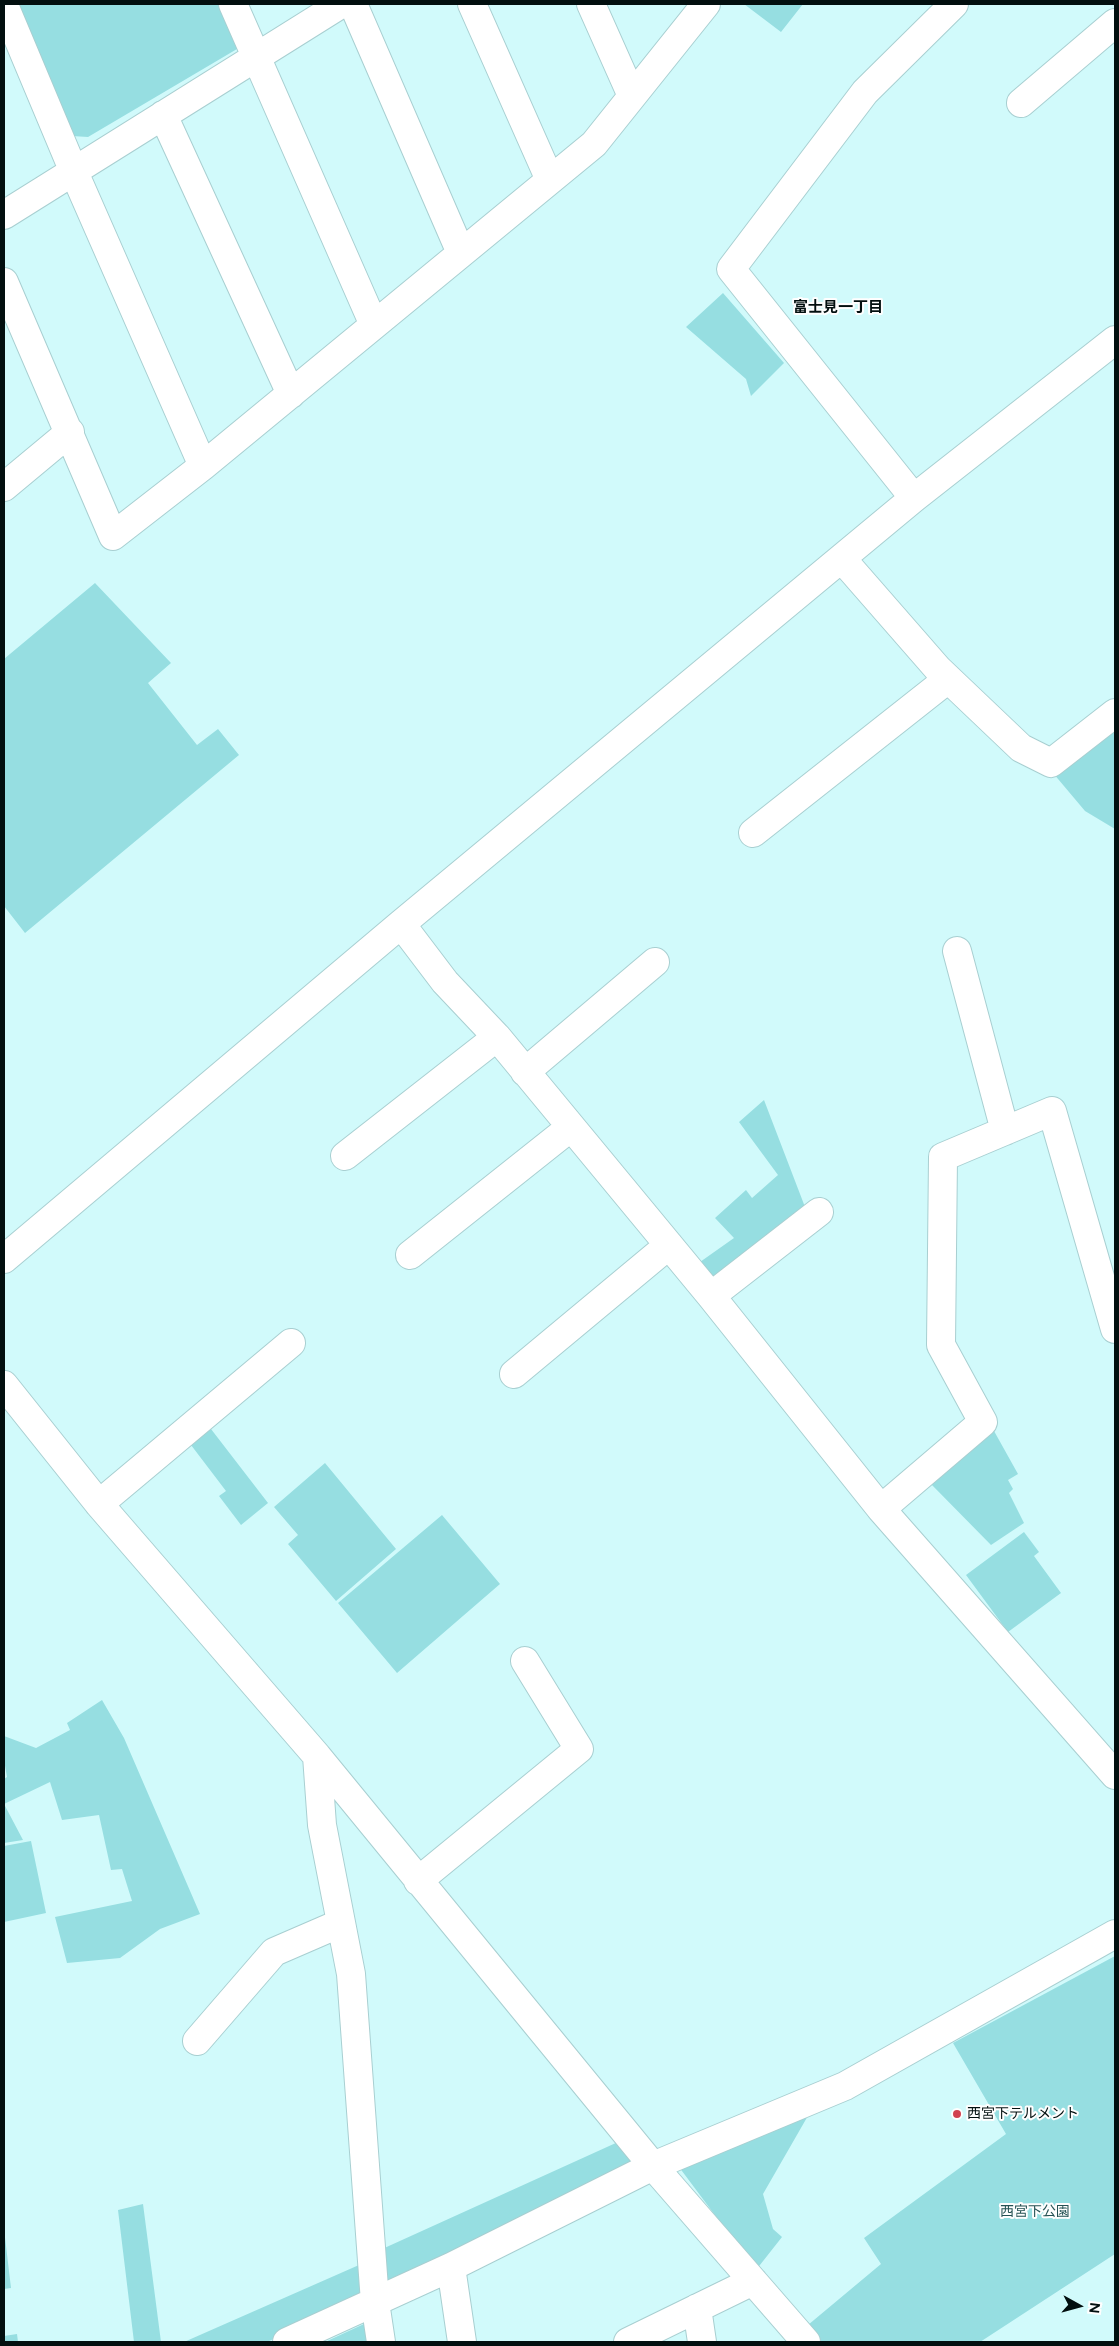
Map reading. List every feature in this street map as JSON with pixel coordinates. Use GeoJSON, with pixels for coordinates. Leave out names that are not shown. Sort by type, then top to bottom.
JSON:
{"type":"FeatureCollection","features":[{"type":"Feature","properties":{"kind":"street"},"geometry":{"type":"LineString","coordinates":[[233,4],[374,325]]}},
{"type":"Feature","properties":{"kind":"street"},"geometry":{"type":"LineString","coordinates":[[4,215],[256,55],[341,4]]}},
{"type":"Feature","properties":{"kind":"street"},"geometry":{"type":"LineString","coordinates":[[353,4],[462,253]]}},
{"type":"Feature","properties":{"kind":"street"},"geometry":{"type":"LineString","coordinates":[[472,4],[550,180]]}},
{"type":"Feature","properties":{"kind":"street"},"geometry":{"type":"LineString","coordinates":[[591,4],[632,96]]}},
{"type":"Feature","properties":{"kind":"street"},"geometry":{"type":"LineString","coordinates":[[4,282],[113,536],[203,466],[594,144],[706,4]]}},
{"type":"Feature","properties":{"kind":"street"},"geometry":{"type":"LineString","coordinates":[[914,498],[731,269],[865,92],[954,4]]}},
{"type":"Feature","properties":{"kind":"street"},"geometry":{"type":"LineString","coordinates":[[4,5],[74,172],[203,466]]}},
{"type":"Feature","properties":{"kind":"street"},"geometry":{"type":"LineString","coordinates":[[1021,103],[1115,23]]}},
{"type":"Feature","properties":{"kind":"street"},"geometry":{"type":"LineString","coordinates":[[163,115],[290,394]]}},
{"type":"Feature","properties":{"kind":"street"},"geometry":{"type":"LineString","coordinates":[[4,1259],[401,924],[914,498],[1115,340]]}},
{"type":"Feature","properties":{"kind":"street"},"geometry":{"type":"LineString","coordinates":[[4,487],[70,432]]}},
{"type":"Feature","properties":{"kind":"street"},"geometry":{"type":"LineString","coordinates":[[842,559],[948,679],[1021,748],[1051,763],[1115,713]]}},
{"type":"Feature","properties":{"kind":"street"},"geometry":{"type":"LineString","coordinates":[[753,834],[948,679]]}},
{"type":"Feature","properties":{"kind":"street"},"geometry":{"type":"LineString","coordinates":[[401,924],[445,982],[497,1037],[712,1296],[881,1509],[1115,1775]]}},
{"type":"Feature","properties":{"kind":"street"},"geometry":{"type":"LineString","coordinates":[[957,951],[1005,1131]]}},
{"type":"Feature","properties":{"kind":"street"},"geometry":{"type":"LineString","coordinates":[[525,1072],[655,962]]}},
{"type":"Feature","properties":{"kind":"street"},"geometry":{"type":"LineString","coordinates":[[345,1156],[497,1037]]}},
{"type":"Feature","properties":{"kind":"street"},"geometry":{"type":"LineString","coordinates":[[881,1509],[983,1422],[941,1345],[943,1157],[1052,1111],[1115,1329]]}},
{"type":"Feature","properties":{"kind":"street"},"geometry":{"type":"LineString","coordinates":[[410,1255],[571,1127]]}},
{"type":"Feature","properties":{"kind":"street"},"geometry":{"type":"LineString","coordinates":[[712,1296],[819,1212]]}},
{"type":"Feature","properties":{"kind":"street"},"geometry":{"type":"LineString","coordinates":[[514,1374],[669,1245]]}},
{"type":"Feature","properties":{"kind":"street"},"geometry":{"type":"LineString","coordinates":[[99,1504],[291,1343]]}},
{"type":"Feature","properties":{"kind":"street"},"geometry":{"type":"LineString","coordinates":[[4,1385],[99,1504],[317,1756],[653,2166],[806,2342]]}},
{"type":"Feature","properties":{"kind":"street"},"geometry":{"type":"LineString","coordinates":[[418,1881],[579,1749],[525,1661]]}},
{"type":"Feature","properties":{"kind":"street"},"geometry":{"type":"LineString","coordinates":[[317,1756],[322,1825],[351,1974],[375,2302],[380,2342]]}},
{"type":"Feature","properties":{"kind":"street"},"geometry":{"type":"LineString","coordinates":[[197,2041],[274,1952],[340,1923]]}},
{"type":"Feature","properties":{"kind":"street"},"geometry":{"type":"LineString","coordinates":[[288,2342],[451,2267],[653,2166],[845,2086],[1115,1934]]}},
{"type":"Feature","properties":{"kind":"street"},"geometry":{"type":"LineString","coordinates":[[451,2267],[462,2342]]}},
{"type":"Feature","properties":{"kind":"street"},"geometry":{"type":"LineString","coordinates":[[628,2342],[753,2281]]}},
{"type":"Feature","properties":{"kind":"street"},"geometry":{"type":"LineString","coordinates":[[697,2308],[702,2342]]}},
{"type":"Feature","properties":{"kind":"green space"},"geometry":{"type":"Polygon","coordinates":[[[15,4],[218,4],[237,49],[88,137],[72,136],[15,4]]]}},
{"type":"Feature","properties":{"kind":"green space"},"geometry":{"type":"Polygon","coordinates":[[[744,4],[803,4],[781,32],[744,4]]]}},
{"type":"Feature","properties":{"kind":"green space"},"geometry":{"type":"Polygon","coordinates":[[[723,293],[784,363],[751,396],[746,379],[686,327],[723,293]]]}},
{"type":"Feature","properties":{"kind":"green space"},"geometry":{"type":"Polygon","coordinates":[[[95,583],[171,663],[148,683],[197,745],[218,729],[239,755],[25,933],[4,906],[4,659],[95,583]]]}},
{"type":"Feature","properties":{"kind":"green space"},"geometry":{"type":"Polygon","coordinates":[[[1115,725],[1115,829],[1085,811],[1053,773],[1115,725]]]}},
{"type":"Feature","properties":{"kind":"green space"},"geometry":{"type":"Polygon","coordinates":[[[764,1100],[805,1207],[714,1278],[700,1262],[734,1238],[715,1218],[746,1190],[752,1198],[778,1175],[739,1122],[764,1100]]]}},
{"type":"Feature","properties":{"kind":"green space"},"geometry":{"type":"Polygon","coordinates":[[[211,1429],[268,1503],[241,1525],[219,1496],[226,1491],[191,1445],[211,1429]]]}},
{"type":"Feature","properties":{"kind":"green space"},"geometry":{"type":"Polygon","coordinates":[[[994,1431],[1018,1474],[1008,1480],[1013,1489],[1009,1493],[1024,1523],[991,1545],[931,1484],[994,1431]]]}},
{"type":"Feature","properties":{"kind":"green space"},"geometry":{"type":"Polygon","coordinates":[[[325,1463],[396,1549],[336,1601],[288,1544],[298,1535],[274,1507],[325,1463]]]}},
{"type":"Feature","properties":{"kind":"green space"},"geometry":{"type":"Polygon","coordinates":[[[442,1515],[500,1584],[397,1673],[338,1603],[442,1515]]]}},
{"type":"Feature","properties":{"kind":"green space"},"geometry":{"type":"Polygon","coordinates":[[[1024,1532],[1039,1552],[1034,1556],[1061,1593],[1008,1632],[966,1575],[1024,1532]]]}},
{"type":"Feature","properties":{"kind":"green space"},"geometry":{"type":"Polygon","coordinates":[[[102,1700],[124,1738],[200,1914],[160,1929],[120,1958],[67,1963],[55,1917],[132,1901],[122,1869],[111,1870],[99,1815],[62,1820],[50,1782],[4,1804],[4,1779],[7,1777],[4,1760],[4,1736],[36,1748],[70,1730],[67,1723],[102,1700]]]}},
{"type":"Feature","properties":{"kind":"green space"},"geometry":{"type":"Polygon","coordinates":[[[4,1804],[23,1840],[4,1843],[4,1804]]]}},
{"type":"Feature","properties":{"kind":"green space"},"geometry":{"type":"Polygon","coordinates":[[[31,1841],[46,1913],[4,1922],[4,1846],[31,1841]]]}},
{"type":"Feature","properties":{"kind":"green space","name":"西宮下公園"},"geometry":{"type":"Polygon","coordinates":[[[1115,1956],[1115,2254],[980,2342],[822,2342],[808,2325],[881,2264],[864,2238],[1006,2134],[953,2043],[1115,1956]]]}},
{"type":"Feature","properties":{"kind":"green space"},"geometry":{"type":"Polygon","coordinates":[[[809,2114],[763,2194],[773,2229],[782,2237],[756,2270],[679,2167],[809,2114]]]}},
{"type":"Feature","properties":{"kind":"green space"},"geometry":{"type":"Polygon","coordinates":[[[618,2142],[636,2166],[390,2285],[382,2281],[380,2250],[618,2142]]]}},
{"type":"Feature","properties":{"kind":"green space"},"geometry":{"type":"Polygon","coordinates":[[[143,2204],[161,2342],[134,2342],[118,2210],[143,2204]]]}},
{"type":"Feature","properties":{"kind":"green space"},"geometry":{"type":"Polygon","coordinates":[[[4,2229],[11,2288],[4,2289],[4,2229]]]}},
{"type":"Feature","properties":{"kind":"green space"},"geometry":{"type":"Polygon","coordinates":[[[359,2265],[365,2297],[267,2342],[184,2342],[359,2265]]]}},
{"type":"Feature","properties":{"kind":"green space"},"geometry":{"type":"Polygon","coordinates":[[[364,2324],[367,2342],[325,2342],[364,2324]]]}},
{"type":"Feature","properties":{"kind":"green space"},"geometry":{"type":"Polygon","coordinates":[[[17,2334],[18,2342],[4,2342],[4,2336],[17,2334]]]}},
{"type":"Feature","properties":{"kind":"place","name":"西宮下テルメント"},"geometry":{"type":"Point","coordinates":[957,2114]}},
{"type":"Feature","properties":{"kind":"district","name":"富士見一丁目"},"geometry":{"type":"Point","coordinates":[838,308]}}]}
